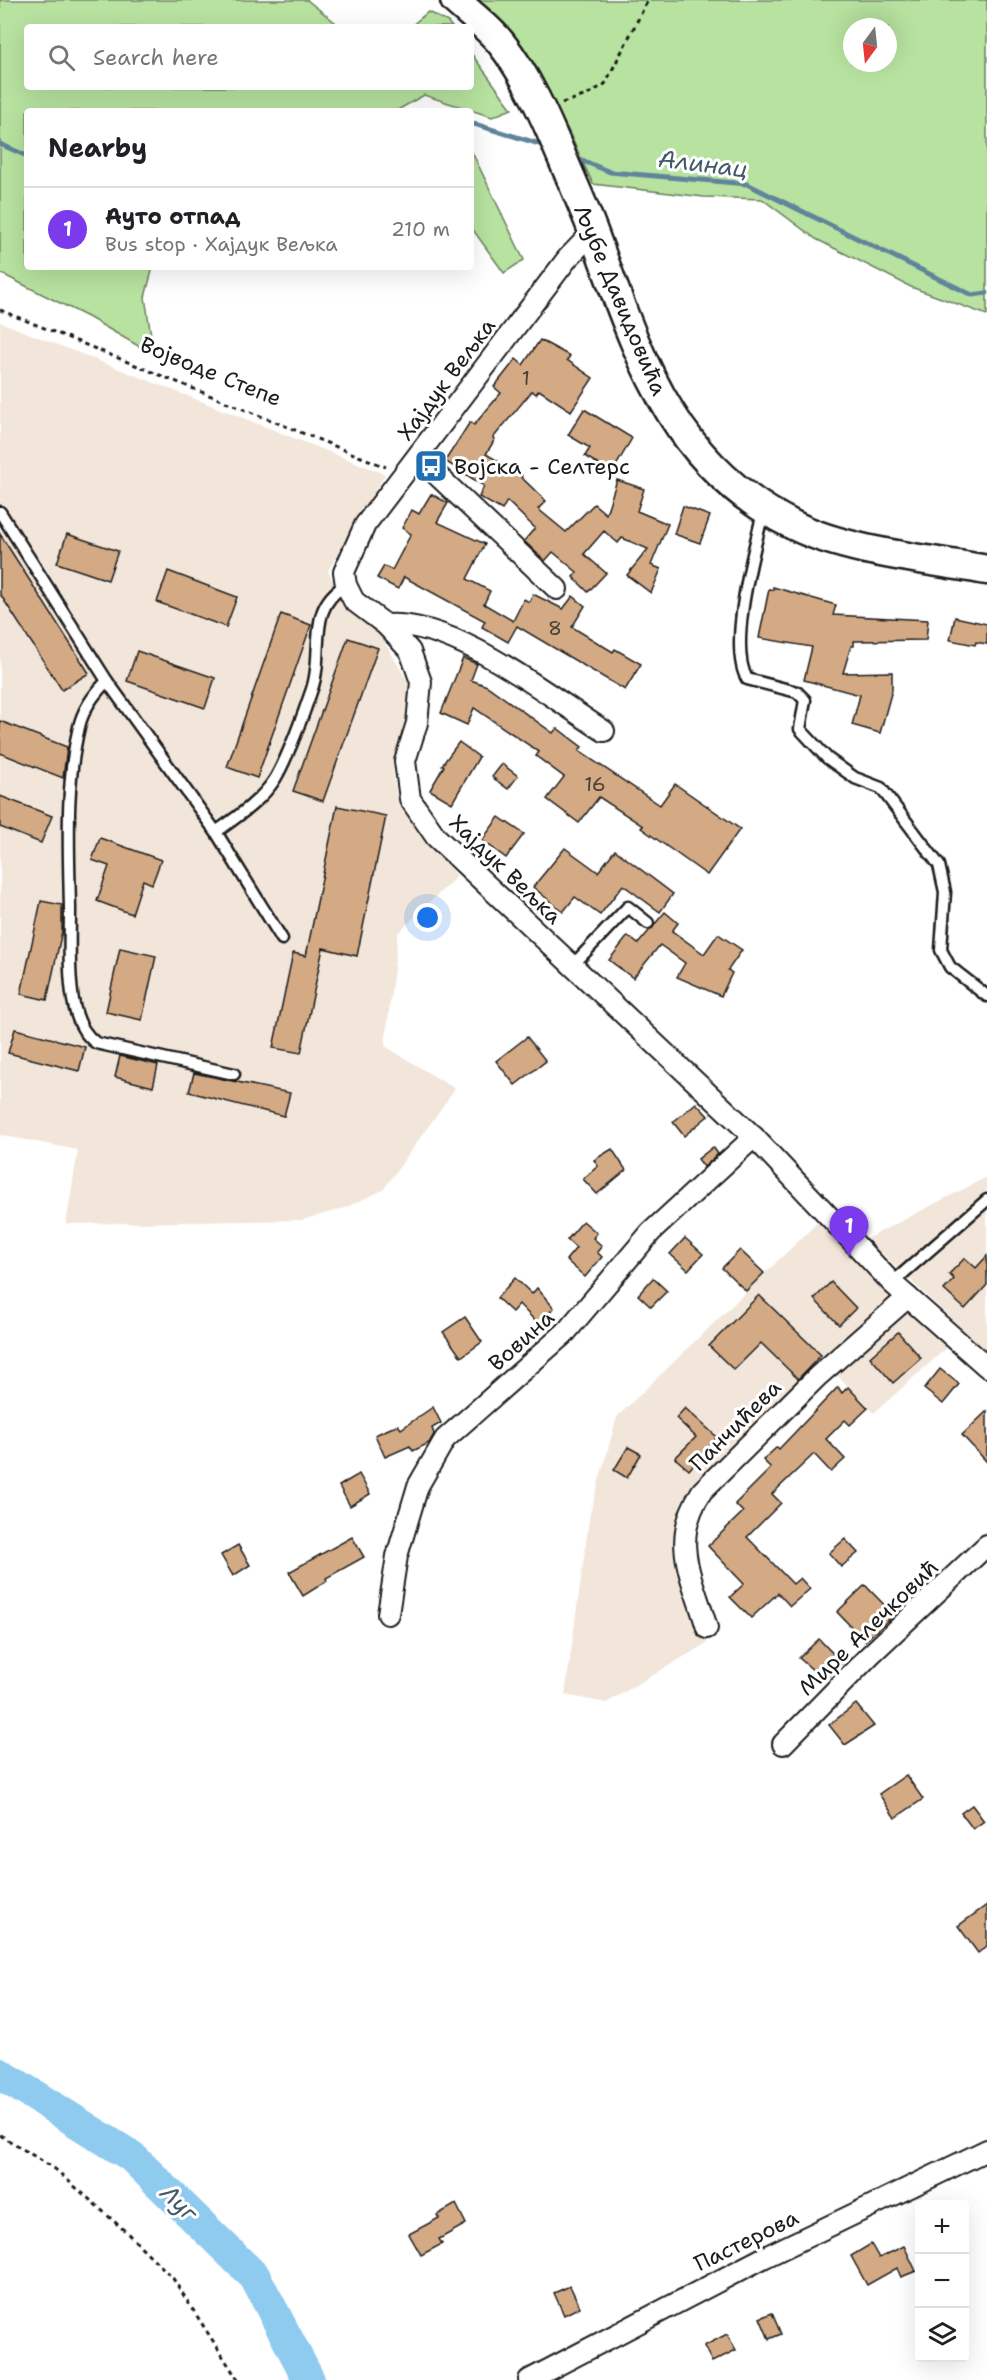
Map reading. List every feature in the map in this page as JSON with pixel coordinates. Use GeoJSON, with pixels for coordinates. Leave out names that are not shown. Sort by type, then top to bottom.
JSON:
{"type":"FeatureCollection","features":[{"type":"Feature","properties":{"kind":"main road","name":"Љубе Давидовића"},"geometry":{"type":"LineString","coordinates":[[455,0],[500,42],[543,116],[593,232],[641,359],[667,409],[707,460],[764,508],[794,525],[832,539],[987,570]]}},
{"type":"Feature","properties":{"kind":"street","name":"Хајдук Вељка"},"geometry":{"type":"LineString","coordinates":[[593,232],[567,259],[364,525],[344,572],[345,585],[354,601],[386,625],[410,651],[421,682],[417,723],[405,761],[410,799],[435,837],[754,1137],[892,1283],[987,1367]]}},
{"type":"Feature","properties":{"kind":"street"},"geometry":{"type":"LineString","coordinates":[[417,457],[557,589]]}},
{"type":"Feature","properties":{"kind":"street"},"geometry":{"type":"LineString","coordinates":[[386,625],[419,626],[465,643],[604,731]]}},
{"type":"Feature","properties":{"kind":"street","name":"Вовина"},"geometry":{"type":"LineString","coordinates":[[388,1614],[397,1556],[418,1486],[445,1439],[566,1332],[651,1232],[754,1137]]}},
{"type":"Feature","properties":{"kind":"street","name":"Панчићева"},"geometry":{"type":"LineString","coordinates":[[706,1628],[684,1549],[686,1527],[694,1503],[702,1491],[818,1376],[908,1297]]}},
{"type":"Feature","properties":{"kind":"street","name":"Мире Алечковић"},"geometry":{"type":"LineString","coordinates":[[783,1744],[870,1655],[987,1545]]}},
{"type":"Feature","properties":{"kind":"street","name":"Пастерова"},"geometry":{"type":"LineString","coordinates":[[529,2380],[763,2258],[987,2150]]}},
{"type":"Feature","properties":{"kind":"lane"},"geometry":{"type":"LineString","coordinates":[[764,508],[743,601],[741,668],[747,679],[797,692],[805,700],[800,729],[827,758],[855,778],[881,788],[899,808],[939,865],[945,891],[941,950],[950,967],[987,996]]}},
{"type":"Feature","properties":{"kind":"lane"},"geometry":{"type":"LineString","coordinates":[[0,512],[107,681],[216,832],[282,939]]}},
{"type":"Feature","properties":{"kind":"lane"},"geometry":{"type":"LineString","coordinates":[[216,832],[253,803],[274,779],[313,688],[320,612],[330,597],[345,585]]}},
{"type":"Feature","properties":{"kind":"lane"},"geometry":{"type":"LineString","coordinates":[[107,681],[93,696],[83,714],[72,782],[69,823],[71,976],[77,1016],[85,1034],[96,1043],[234,1074]]}},
{"type":"Feature","properties":{"kind":"lane"},"geometry":{"type":"LineString","coordinates":[[572,966],[628,907],[648,923]]}},
{"type":"Feature","properties":{"kind":"lane"},"geometry":{"type":"LineString","coordinates":[[892,1283],[987,1200]]}},
{"type":"Feature","properties":{"kind":"path"},"geometry":{"type":"LineString","coordinates":[[543,116],[605,84],[648,0]]}},
{"type":"Feature","properties":{"kind":"path","name":"Војводе Степе"},"geometry":{"type":"LineString","coordinates":[[0,310],[405,474]]}},
{"type":"Feature","properties":{"kind":"path"},"geometry":{"type":"LineString","coordinates":[[0,2135],[54,2169],[124,2230],[172,2277],[238,2380]]}},
{"type":"Feature","properties":{"kind":"shaded area"},"geometry":{"type":"Polygon","coordinates":[[[0,322],[385,474],[328,571],[343,602],[372,621],[410,685],[406,728],[393,771],[398,804],[457,876],[398,933],[385,1046],[455,1089],[383,1190],[342,1209],[302,1220],[66,1224],[78,1150],[0,1135],[0,322]]]}},
{"type":"Feature","properties":{"kind":"shaded area"},"geometry":{"type":"Polygon","coordinates":[[[987,1177],[987,1352],[866,1239],[987,1177]]]}},
{"type":"Feature","properties":{"kind":"shaded area"},"geometry":{"type":"Polygon","coordinates":[[[822,1218],[893,1296],[726,1454],[687,1496],[678,1530],[681,1555],[707,1643],[606,1703],[565,1695],[590,1513],[617,1417],[822,1218]]]}},
{"type":"Feature","properties":{"kind":"shaded area"},"geometry":{"type":"Polygon","coordinates":[[[908,1304],[951,1344],[874,1413],[831,1369],[908,1304]]]}},
{"type":"Feature","properties":{"kind":"green space"},"geometry":{"type":"Polygon","coordinates":[[[0,0],[307,0],[337,24],[24,24],[24,90],[474,90],[474,57],[512,109],[492,117],[474,111],[474,108],[464,108],[424,95],[401,108],[24,108],[24,270],[152,270],[145,297],[154,355],[88,317],[0,273],[0,0]]]}},
{"type":"Feature","properties":{"kind":"green space"},"geometry":{"type":"Polygon","coordinates":[[[473,0],[987,0],[987,315],[911,287],[816,239],[762,199],[704,197],[593,184],[568,130],[523,51],[473,0]]]}},
{"type":"Feature","properties":{"kind":"green space"},"geometry":{"type":"Polygon","coordinates":[[[428,12],[450,24],[414,24],[428,12]]]}},
{"type":"Feature","properties":{"kind":"green space"},"geometry":{"type":"Polygon","coordinates":[[[474,156],[524,260],[504,273],[474,231],[474,156]]]}},
{"type":"Feature","properties":{"kind":"building"},"geometry":{"type":"Polygon","coordinates":[[[540,340],[570,356],[567,360],[593,378],[571,411],[539,390],[536,394],[532,391],[493,438],[495,439],[486,454],[522,475],[521,477],[546,501],[538,509],[566,532],[594,504],[606,514],[617,480],[644,489],[637,511],[668,524],[651,565],[661,569],[651,593],[627,575],[648,549],[622,538],[618,543],[604,531],[584,554],[606,573],[588,592],[573,577],[577,572],[553,552],[545,561],[524,541],[535,528],[507,501],[502,510],[479,497],[484,486],[445,461],[470,422],[474,425],[501,393],[494,387],[516,359],[523,365],[540,340]]]}},
{"type":"Feature","properties":{"kind":"building"},"geometry":{"type":"Polygon","coordinates":[[[584,409],[632,438],[612,473],[585,456],[590,448],[568,435],[584,409]]]}},
{"type":"Feature","properties":{"kind":"building"},"geometry":{"type":"Polygon","coordinates":[[[431,494],[448,503],[437,522],[485,544],[467,579],[490,591],[484,604],[513,621],[524,599],[529,602],[533,594],[563,609],[573,596],[585,606],[572,627],[613,652],[615,649],[641,664],[625,690],[517,626],[508,642],[482,627],[485,621],[404,577],[398,589],[377,578],[384,566],[392,570],[411,534],[402,528],[412,510],[419,514],[431,494]]]}},
{"type":"Feature","properties":{"kind":"building"},"geometry":{"type":"Polygon","coordinates":[[[683,506],[710,516],[700,543],[674,534],[683,506]]]}},
{"type":"Feature","properties":{"kind":"building"},"geometry":{"type":"Polygon","coordinates":[[[0,534],[89,673],[62,690],[0,594],[0,534]]]}},
{"type":"Feature","properties":{"kind":"building"},"geometry":{"type":"Polygon","coordinates":[[[67,534],[118,551],[108,580],[57,563],[67,534]]]}},
{"type":"Feature","properties":{"kind":"building"},"geometry":{"type":"Polygon","coordinates":[[[168,571],[237,597],[226,627],[157,602],[168,571]]]}},
{"type":"Feature","properties":{"kind":"building"},"geometry":{"type":"Polygon","coordinates":[[[773,587],[836,605],[833,615],[928,620],[926,640],[854,641],[854,646],[851,646],[843,673],[892,672],[892,690],[880,733],[852,725],[860,695],[804,680],[812,647],[759,638],[769,589],[773,590],[773,587]]]}},
{"type":"Feature","properties":{"kind":"building"},"geometry":{"type":"Polygon","coordinates":[[[281,614],[311,625],[257,778],[227,767],[281,614]]]}},
{"type":"Feature","properties":{"kind":"building"},"geometry":{"type":"Polygon","coordinates":[[[955,617],[987,624],[987,644],[976,642],[975,645],[950,640],[955,617]]]}},
{"type":"Feature","properties":{"kind":"building"},"geometry":{"type":"Polygon","coordinates":[[[348,638],[378,648],[323,801],[293,791],[348,638]]]}},
{"type":"Feature","properties":{"kind":"building"},"geometry":{"type":"Polygon","coordinates":[[[137,651],[215,678],[205,708],[127,681],[137,651]]]}},
{"type":"Feature","properties":{"kind":"building"},"geometry":{"type":"Polygon","coordinates":[[[463,658],[477,664],[471,680],[487,686],[553,733],[557,728],[582,747],[579,751],[660,805],[675,784],[740,829],[707,875],[641,828],[643,826],[599,797],[579,823],[547,799],[564,777],[536,756],[539,752],[474,708],[467,725],[441,713],[463,658]]]}},
{"type":"Feature","properties":{"kind":"building"},"geometry":{"type":"Polygon","coordinates":[[[0,721],[67,747],[63,778],[0,753],[0,721]]]}},
{"type":"Feature","properties":{"kind":"building"},"geometry":{"type":"Polygon","coordinates":[[[459,742],[479,757],[452,803],[430,790],[444,766],[442,765],[459,742]]]}},
{"type":"Feature","properties":{"kind":"building"},"geometry":{"type":"Polygon","coordinates":[[[502,764],[518,776],[508,789],[492,777],[502,764]]]}},
{"type":"Feature","properties":{"kind":"building"},"geometry":{"type":"Polygon","coordinates":[[[0,796],[52,816],[41,843],[0,827],[0,796]]]}},
{"type":"Feature","properties":{"kind":"building"},"geometry":{"type":"Polygon","coordinates":[[[337,806],[386,816],[357,956],[323,948],[301,1053],[273,1048],[293,953],[306,956],[337,806]]]}},
{"type":"Feature","properties":{"kind":"building"},"geometry":{"type":"Polygon","coordinates":[[[499,817],[524,834],[506,858],[482,840],[499,817]]]}},
{"type":"Feature","properties":{"kind":"building"},"geometry":{"type":"Polygon","coordinates":[[[100,838],[161,860],[152,884],[143,880],[132,914],[97,901],[109,866],[92,860],[100,838]]]}},
{"type":"Feature","properties":{"kind":"building"},"geometry":{"type":"Polygon","coordinates":[[[565,848],[598,872],[615,850],[673,894],[660,912],[623,885],[600,915],[575,897],[563,912],[533,887],[565,848]]]}},
{"type":"Feature","properties":{"kind":"building"},"geometry":{"type":"Polygon","coordinates":[[[41,901],[62,905],[62,931],[47,1000],[21,994],[41,901]]]}},
{"type":"Feature","properties":{"kind":"building"},"geometry":{"type":"Polygon","coordinates":[[[665,912],[678,923],[672,931],[704,954],[718,934],[742,950],[728,970],[732,973],[721,996],[677,977],[685,963],[660,945],[633,978],[609,960],[628,936],[638,944],[665,912]]]}},
{"type":"Feature","properties":{"kind":"building"},"geometry":{"type":"Polygon","coordinates":[[[120,948],[156,956],[142,1020],[106,1012],[120,948]]]}},
{"type":"Feature","properties":{"kind":"building"},"geometry":{"type":"Polygon","coordinates":[[[15,1029],[85,1047],[79,1071],[8,1053],[15,1029]]]}},
{"type":"Feature","properties":{"kind":"building"},"geometry":{"type":"Polygon","coordinates":[[[527,1037],[546,1061],[515,1085],[496,1061],[527,1037]]]}},
{"type":"Feature","properties":{"kind":"building"},"geometry":{"type":"Polygon","coordinates":[[[120,1056],[158,1065],[153,1087],[115,1077],[120,1056]]]}},
{"type":"Feature","properties":{"kind":"building"},"geometry":{"type":"Polygon","coordinates":[[[194,1073],[290,1093],[284,1116],[189,1092],[194,1073]]]}},
{"type":"Feature","properties":{"kind":"building"},"geometry":{"type":"Polygon","coordinates":[[[696,1103],[708,1116],[684,1136],[673,1122],[696,1103]]]}},
{"type":"Feature","properties":{"kind":"building"},"geometry":{"type":"Polygon","coordinates":[[[713,1147],[718,1154],[704,1167],[698,1159],[713,1147]]]}},
{"type":"Feature","properties":{"kind":"building"},"geometry":{"type":"Polygon","coordinates":[[[612,1149],[626,1170],[597,1194],[583,1179],[598,1166],[594,1160],[612,1149]]]}},
{"type":"Feature","properties":{"kind":"building"},"geometry":{"type":"Polygon","coordinates":[[[583,1221],[597,1233],[593,1238],[602,1246],[597,1252],[602,1257],[585,1277],[566,1260],[576,1248],[567,1240],[583,1221]]]}},
{"type":"Feature","properties":{"kind":"building"},"geometry":{"type":"Polygon","coordinates":[[[685,1238],[703,1254],[688,1270],[670,1254],[685,1238]]]}},
{"type":"Feature","properties":{"kind":"building"},"geometry":{"type":"Polygon","coordinates":[[[740,1250],[764,1273],[746,1291],[722,1268],[740,1250]]]}},
{"type":"Feature","properties":{"kind":"building"},"geometry":{"type":"Polygon","coordinates":[[[987,1256],[987,1285],[965,1309],[944,1290],[954,1279],[949,1274],[965,1258],[976,1268],[987,1256]]]}},
{"type":"Feature","properties":{"kind":"building"},"geometry":{"type":"Polygon","coordinates":[[[515,1278],[532,1294],[537,1288],[554,1308],[538,1324],[519,1304],[512,1312],[497,1298],[515,1278]]]}},
{"type":"Feature","properties":{"kind":"building"},"geometry":{"type":"Polygon","coordinates":[[[653,1278],[667,1291],[651,1307],[638,1295],[653,1278]]]}},
{"type":"Feature","properties":{"kind":"building"},"geometry":{"type":"Polygon","coordinates":[[[831,1282],[856,1308],[839,1325],[814,1299],[831,1282]]]}},
{"type":"Feature","properties":{"kind":"building"},"geometry":{"type":"Polygon","coordinates":[[[759,1295],[821,1355],[798,1379],[761,1343],[734,1370],[709,1346],[759,1295]]]}},
{"type":"Feature","properties":{"kind":"building"},"geometry":{"type":"Polygon","coordinates":[[[465,1317],[482,1342],[461,1357],[443,1332],[465,1317]]]}},
{"type":"Feature","properties":{"kind":"building"},"geometry":{"type":"Polygon","coordinates":[[[898,1332],[921,1358],[893,1383],[870,1357],[898,1332]]]}},
{"type":"Feature","properties":{"kind":"building"},"geometry":{"type":"Polygon","coordinates":[[[940,1369],[959,1384],[943,1404],[924,1389],[940,1369]]]}},
{"type":"Feature","properties":{"kind":"building"},"geometry":{"type":"Polygon","coordinates":[[[838,1387],[842,1393],[848,1387],[868,1408],[850,1425],[845,1420],[826,1439],[845,1459],[831,1472],[814,1454],[772,1494],[781,1503],[747,1537],[793,1584],[800,1578],[810,1589],[790,1606],[778,1593],[751,1618],[730,1597],[744,1584],[708,1546],[743,1512],[735,1504],[771,1468],[763,1460],[777,1447],[779,1449],[838,1387]]]}},
{"type":"Feature","properties":{"kind":"building"},"geometry":{"type":"Polygon","coordinates":[[[433,1407],[441,1423],[432,1428],[434,1434],[429,1443],[413,1451],[410,1446],[385,1457],[375,1435],[398,1425],[401,1429],[433,1407]]]}},
{"type":"Feature","properties":{"kind":"building"},"geometry":{"type":"Polygon","coordinates":[[[685,1408],[717,1437],[689,1470],[675,1458],[696,1437],[676,1418],[685,1408]]]}},
{"type":"Feature","properties":{"kind":"building"},"geometry":{"type":"Polygon","coordinates":[[[987,1411],[987,1462],[962,1435],[987,1411]]]}},
{"type":"Feature","properties":{"kind":"building"},"geometry":{"type":"Polygon","coordinates":[[[628,1447],[641,1454],[627,1478],[614,1470],[628,1447]]]}},
{"type":"Feature","properties":{"kind":"building"},"geometry":{"type":"Polygon","coordinates":[[[359,1474],[370,1494],[350,1506],[339,1486],[359,1474]]]}},
{"type":"Feature","properties":{"kind":"building"},"geometry":{"type":"Polygon","coordinates":[[[352,1537],[364,1557],[326,1578],[327,1581],[303,1596],[289,1572],[352,1537]]]}},
{"type":"Feature","properties":{"kind":"building"},"geometry":{"type":"Polygon","coordinates":[[[845,1539],[858,1553],[841,1567],[829,1553],[845,1539]]]}},
{"type":"Feature","properties":{"kind":"building"},"geometry":{"type":"Polygon","coordinates":[[[238,1545],[250,1565],[233,1576],[221,1555],[238,1545]]]}},
{"type":"Feature","properties":{"kind":"building"},"geometry":{"type":"Polygon","coordinates":[[[865,1585],[894,1615],[865,1641],[837,1612],[865,1585]]]}},
{"type":"Feature","properties":{"kind":"building"},"geometry":{"type":"Polygon","coordinates":[[[819,1639],[842,1663],[829,1675],[827,1672],[821,1677],[799,1658],[819,1639]]]}},
{"type":"Feature","properties":{"kind":"building"},"geometry":{"type":"Polygon","coordinates":[[[856,1704],[874,1726],[845,1745],[829,1725],[856,1704]]]}},
{"type":"Feature","properties":{"kind":"building"},"geometry":{"type":"Polygon","coordinates":[[[906,1775],[923,1799],[895,1818],[879,1794],[906,1775]]]}},
{"type":"Feature","properties":{"kind":"building"},"geometry":{"type":"Polygon","coordinates":[[[972,1805],[984,1821],[973,1829],[961,1813],[972,1805]]]}},
{"type":"Feature","properties":{"kind":"building"},"geometry":{"type":"Polygon","coordinates":[[[987,1905],[987,1946],[978,1953],[958,1926],[987,1905]]]}},
{"type":"Feature","properties":{"kind":"building"},"geometry":{"type":"Polygon","coordinates":[[[456,2204],[466,2224],[439,2239],[442,2244],[421,2255],[409,2234],[439,2218],[437,2215],[456,2204]]]}},
{"type":"Feature","properties":{"kind":"building"},"geometry":{"type":"Polygon","coordinates":[[[871,2244],[879,2258],[904,2246],[915,2271],[901,2277],[897,2268],[867,2285],[851,2256],[871,2244]]]}},
{"type":"Feature","properties":{"kind":"building"},"geometry":{"type":"Polygon","coordinates":[[[570,2286],[580,2307],[564,2315],[554,2293],[570,2286]]]}},
{"type":"Feature","properties":{"kind":"building"},"geometry":{"type":"Polygon","coordinates":[[[772,2313],[781,2334],[769,2339],[760,2318],[772,2313]]]}},
{"type":"Feature","properties":{"kind":"building"},"geometry":{"type":"Polygon","coordinates":[[[727,2334],[736,2350],[712,2362],[704,2346],[727,2334]]]}},
{"type":"Feature","properties":{"kind":"waterway","name":"Алинац"},"geometry":{"type":"LineString","coordinates":[[474,124],[546,146]]}},
{"type":"Feature","properties":{"kind":"waterway","name":"Алинац"},"geometry":{"type":"LineString","coordinates":[[0,144],[24,155]]}},
{"type":"Feature","properties":{"kind":"waterway","name":"Алинац"},"geometry":{"type":"LineString","coordinates":[[574,157],[610,172],[747,184],[972,295],[987,293]]}},
{"type":"Feature","properties":{"kind":"waterway","name":"Луг"},"geometry":{"type":"LineString","coordinates":[[0,2074],[131,2156],[255,2277],[309,2380]]}},
{"type":"Feature","properties":{"kind":"place","name":"Војска - Селтерс"},"geometry":{"type":"Point","coordinates":[431,466]}},
{"type":"Feature","properties":{"kind":"place","name":"Ауто отпад"},"geometry":{"type":"Point","coordinates":[849,1256]}}]}
